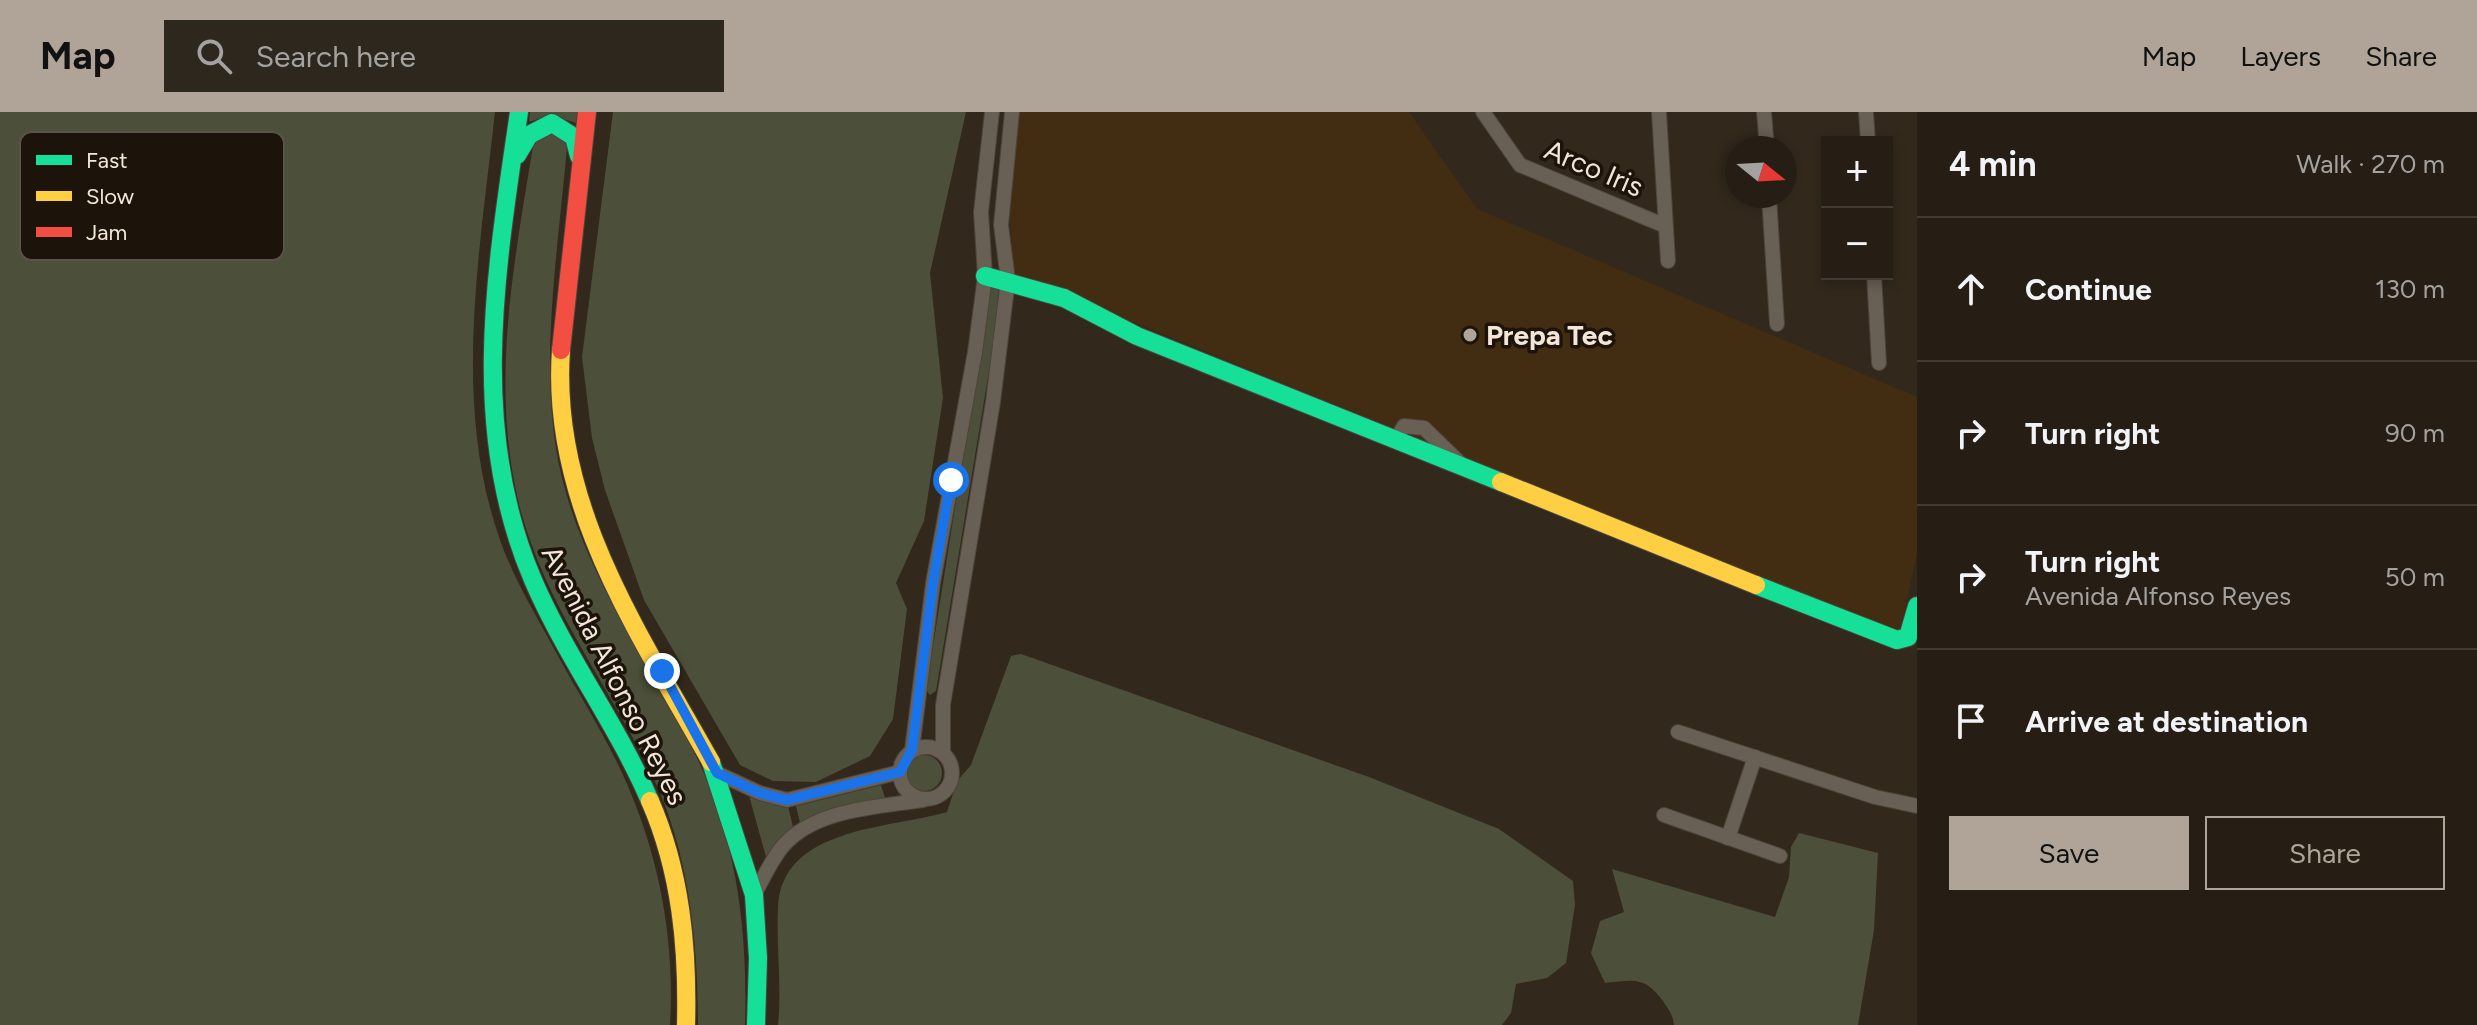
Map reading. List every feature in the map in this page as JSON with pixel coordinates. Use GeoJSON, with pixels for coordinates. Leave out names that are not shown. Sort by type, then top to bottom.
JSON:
{"type":"FeatureCollection","features":[{"type":"Feature","properties":{"kind":"main road","name":"Avenida Alfonso Reyes"},"geometry":{"type":"LineString","coordinates":[[519,112],[491,313],[489,389],[505,496],[520,548],[566,648],[623,747],[664,834],[688,969],[686,1025]]}},
{"type":"Feature","properties":{"kind":"main road","name":"Avenida Alfonso Reyes"},"geometry":{"type":"LineString","coordinates":[[587,112],[560,367],[564,443],[584,520],[620,598],[717,773],[754,895],[758,958],[756,1025]]}},
{"type":"Feature","properties":{"kind":"main road"},"geometry":{"type":"LineString","coordinates":[[512,165],[529,135],[552,123],[574,137],[581,168]]}},
{"type":"Feature","properties":{"kind":"main road"},"geometry":{"type":"LineString","coordinates":[[985,276],[1062,295],[1111,318],[1137,336],[1353,426],[1461,464],[1522,492],[1893,640],[1903,640],[1911,634],[1917,606]]}},
{"type":"Feature","properties":{"kind":"street"},"geometry":{"type":"LineString","coordinates":[[923,800],[906,791],[900,772],[912,750],[933,583],[975,352],[985,276],[981,212],[992,112]]}},
{"type":"Feature","properties":{"kind":"street"},"geometry":{"type":"LineString","coordinates":[[754,895],[784,845],[799,833],[839,814],[933,799],[948,788],[952,770],[943,753],[943,705],[993,402],[1008,280],[1001,225],[1012,112]]}},
{"type":"Feature","properties":{"kind":"street","name":"Arco Iris"},"geometry":{"type":"LineString","coordinates":[[1483,112],[1520,165],[1663,225]]}},
{"type":"Feature","properties":{"kind":"street"},"geometry":{"type":"LineString","coordinates":[[1659,112],[1663,225],[1668,261]]}},
{"type":"Feature","properties":{"kind":"street"},"geometry":{"type":"LineString","coordinates":[[1764,112],[1766,136]]}},
{"type":"Feature","properties":{"kind":"street"},"geometry":{"type":"LineString","coordinates":[[1866,112],[1868,136]]}},
{"type":"Feature","properties":{"kind":"street"},"geometry":{"type":"LineString","coordinates":[[1770,208],[1777,324]]}},
{"type":"Feature","properties":{"kind":"street"},"geometry":{"type":"LineString","coordinates":[[1874,280],[1879,363]]}},
{"type":"Feature","properties":{"kind":"street"},"geometry":{"type":"LineString","coordinates":[[1678,732],[1875,797],[1917,806]]}},
{"type":"Feature","properties":{"kind":"street"},"geometry":{"type":"LineString","coordinates":[[912,750],[925,747],[943,753]]}},
{"type":"Feature","properties":{"kind":"street"},"geometry":{"type":"LineString","coordinates":[[1728,838],[1755,757]]}},
{"type":"Feature","properties":{"kind":"street"},"geometry":{"type":"LineString","coordinates":[[717,773],[760,793],[787,800],[900,772]]}},
{"type":"Feature","properties":{"kind":"street"},"geometry":{"type":"LineString","coordinates":[[1664,815],[1780,856]]}},
{"type":"Feature","properties":{"kind":"shaded area","name":"Prepa Tec"},"geometry":{"type":"Polygon","coordinates":[[[1016,112],[1409,112],[1477,209],[1917,397],[1917,553],[1900,633],[1014,274],[1009,210],[1016,112]]]}},
{"type":"Feature","properties":{"kind":"green space"},"geometry":{"type":"Polygon","coordinates":[[[0,112],[495,112],[474,326],[476,433],[485,485],[511,568],[611,751],[639,813],[663,902],[670,963],[670,1025],[0,1025],[0,112]]]}},
{"type":"Feature","properties":{"kind":"green space"},"geometry":{"type":"Polygon","coordinates":[[[530,112],[578,112],[576,123],[551,115],[529,122],[530,112]]]}},
{"type":"Feature","properties":{"kind":"green space"},"geometry":{"type":"Polygon","coordinates":[[[613,112],[966,112],[930,273],[943,398],[924,521],[896,583],[907,609],[893,719],[870,756],[816,782],[773,781],[740,765],[644,600],[605,490],[592,438],[582,357],[613,112]]]}},
{"type":"Feature","properties":{"kind":"green space"},"geometry":{"type":"Polygon","coordinates":[[[547,132],[565,139],[567,147],[551,319],[551,407],[556,449],[565,489],[590,558],[695,754],[721,819],[742,921],[745,1025],[698,1025],[696,962],[689,898],[665,806],[636,743],[578,642],[543,573],[518,500],[506,413],[508,326],[534,142],[547,132]]]}},
{"type":"Feature","properties":{"kind":"green space"},"geometry":{"type":"Polygon","coordinates":[[[990,287],[999,288],[997,323],[936,691],[930,695],[926,690],[990,287]]]}},
{"type":"Feature","properties":{"kind":"green space"},"geometry":{"type":"Polygon","coordinates":[[[1021,654],[1369,777],[1499,829],[1573,881],[1575,905],[1566,963],[1547,978],[1516,984],[1511,1013],[1502,1025],[778,1025],[778,907],[784,881],[798,861],[818,846],[869,828],[947,812],[957,781],[971,765],[1011,656],[1021,654]]]}},
{"type":"Feature","properties":{"kind":"green space"},"geometry":{"type":"Polygon","coordinates":[[[924,755],[936,761],[942,773],[936,785],[924,791],[912,785],[906,773],[912,761],[924,755]]]}},
{"type":"Feature","properties":{"kind":"green space"},"geometry":{"type":"Polygon","coordinates":[[[881,785],[885,798],[834,808],[800,823],[796,806],[881,785]]]}},
{"type":"Feature","properties":{"kind":"green space"},"geometry":{"type":"Polygon","coordinates":[[[748,792],[788,806],[793,827],[766,857],[748,792]]]}},
{"type":"Feature","properties":{"kind":"green space"},"geometry":{"type":"Polygon","coordinates":[[[1799,833],[1878,853],[1874,930],[1858,1025],[1674,1025],[1672,1015],[1650,987],[1632,981],[1605,983],[1591,953],[1600,921],[1624,912],[1612,869],[1775,917],[1789,877],[1791,847],[1799,833]]]}},
{"type":"Feature","properties":{"kind":"traffic: fast"},"geometry":{"type":"LineString","coordinates":[[519,112],[496,290],[494,407],[500,465],[513,523],[533,580],[650,801]]}},
{"type":"Feature","properties":{"kind":"traffic: fast"},"geometry":{"type":"LineString","coordinates":[[517,155],[529,135],[552,123],[574,137],[579,156]]}},
{"type":"Feature","properties":{"kind":"traffic: fast"},"geometry":{"type":"LineString","coordinates":[[985,276],[1064,298],[1137,336],[1501,482]]}},
{"type":"Feature","properties":{"kind":"traffic: fast"},"geometry":{"type":"LineString","coordinates":[[1756,585],[1897,640],[1908,637],[1917,606]]}},
{"type":"Feature","properties":{"kind":"traffic: fast"},"geometry":{"type":"LineString","coordinates":[[711,762],[754,895],[758,958],[756,1025]]}},
{"type":"Feature","properties":{"kind":"traffic: slow"},"geometry":{"type":"LineString","coordinates":[[561,350],[561,407],[570,461],[585,514],[629,616],[711,762]]}},
{"type":"Feature","properties":{"kind":"traffic: slow"},"geometry":{"type":"LineString","coordinates":[[1501,482],[1756,585]]}},
{"type":"Feature","properties":{"kind":"traffic: slow"},"geometry":{"type":"LineString","coordinates":[[650,801],[676,883],[684,939],[686,1025]]}},
{"type":"Feature","properties":{"kind":"traffic: jam"},"geometry":{"type":"LineString","coordinates":[[561,350],[587,112]]}},
{"type":"Feature","properties":{"kind":"place","name":"Prepa Tec"},"geometry":{"type":"Point","coordinates":[1470,335]}},
{"type":"Feature","properties":{"kind":"route"},"geometry":{"type":"LineString","coordinates":[[662,671],[717,773],[760,793],[787,800],[900,772],[902,763],[912,750],[933,583],[951,480]]}}]}
